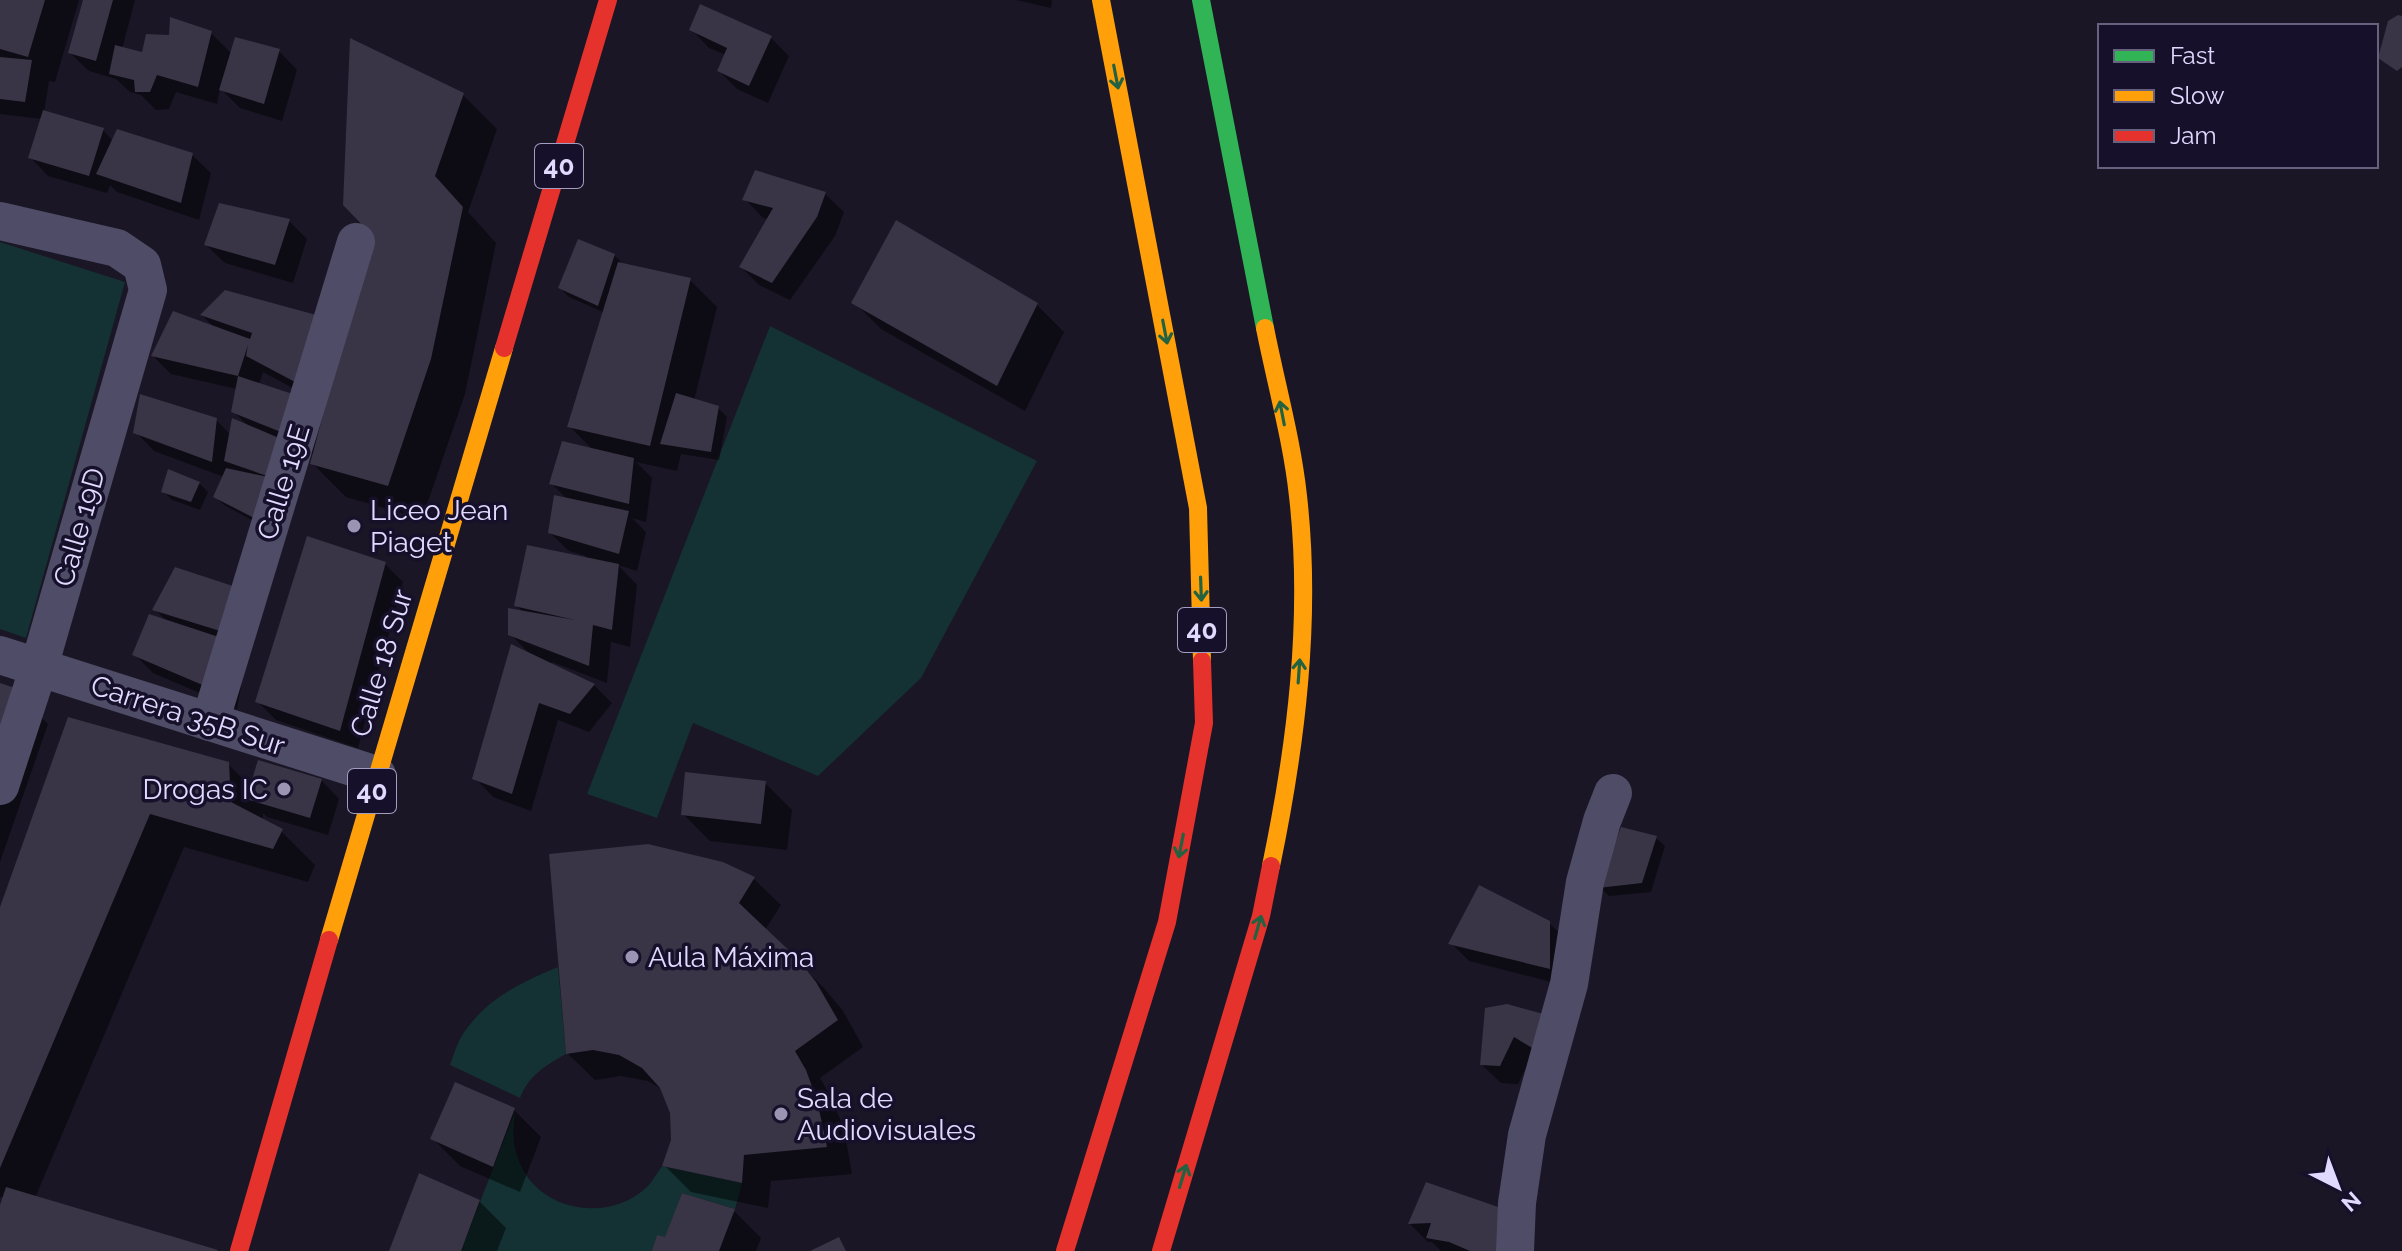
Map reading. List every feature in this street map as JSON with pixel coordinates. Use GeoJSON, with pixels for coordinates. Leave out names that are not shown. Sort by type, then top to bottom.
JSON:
{"type":"FeatureCollection","features":[{"type":"Feature","properties":{"kind":"main road","name":"Calle 18 Sur"},"geometry":{"type":"LineString","coordinates":[[239,1251],[608,0]]}},
{"type":"Feature","properties":{"kind":"main road","name":"40"},"geometry":{"type":"LineString","coordinates":[[1065,1251],[1167,922],[1204,723],[1198,508],[1101,0]]}},
{"type":"Feature","properties":{"kind":"main road"},"geometry":{"type":"LineString","coordinates":[[1161,1251],[1264,901],[1285,798],[1296,705],[1304,586],[1298,495],[1201,0]]}},
{"type":"Feature","properties":{"kind":"street","name":"Calle 19D"},"geometry":{"type":"LineString","coordinates":[[0,221],[117,248],[142,265],[148,290],[39,667],[0,786]]}},
{"type":"Feature","properties":{"kind":"street","name":"Calle 19E"},"geometry":{"type":"LineString","coordinates":[[210,722],[356,242]]}},
{"type":"Feature","properties":{"kind":"street","name":"Carrera 35B Sur"},"geometry":{"type":"LineString","coordinates":[[0,655],[377,775]]}},
{"type":"Feature","properties":{"kind":"street"},"geometry":{"type":"LineString","coordinates":[[1515,1251],[1517,1203],[1527,1135],[1569,984],[1585,882],[1613,793]]}},
{"type":"Feature","properties":{"kind":"green space"},"geometry":{"type":"Polygon","coordinates":[[[0,242],[125,282],[26,638],[0,629],[0,242]]]}},
{"type":"Feature","properties":{"kind":"green space"},"geometry":{"type":"Polygon","coordinates":[[[770,326],[1037,461],[921,678],[818,776],[693,723],[657,818],[587,794],[770,326]]]}},
{"type":"Feature","properties":{"kind":"green space"},"geometry":{"type":"Polygon","coordinates":[[[558,967],[566,1054],[533,1077],[520,1098],[450,1065],[463,1035],[485,1009],[519,985],[558,967]]]}},
{"type":"Feature","properties":{"kind":"green space"},"geometry":{"type":"Polygon","coordinates":[[[515,1112],[514,1137],[519,1161],[528,1178],[542,1192],[558,1201],[576,1207],[614,1205],[632,1198],[648,1186],[662,1166],[742,1183],[735,1209],[682,1193],[666,1238],[652,1251],[461,1251],[515,1112]]]}},
{"type":"Feature","properties":{"kind":"building"},"geometry":{"type":"Polygon","coordinates":[[[0,0],[45,0],[28,57],[0,49],[0,0]]]}},
{"type":"Feature","properties":{"kind":"building"},"geometry":{"type":"Polygon","coordinates":[[[83,0],[113,0],[96,61],[68,53],[83,0]]]}},
{"type":"Feature","properties":{"kind":"building"},"geometry":{"type":"Polygon","coordinates":[[[700,4],[772,36],[749,86],[717,71],[727,48],[689,30],[700,4]]]}},
{"type":"Feature","properties":{"kind":"building"},"geometry":{"type":"Polygon","coordinates":[[[2402,16],[2402,67],[2397,71],[2378,58],[2388,21],[2402,16]]]}},
{"type":"Feature","properties":{"kind":"building"},"geometry":{"type":"Polygon","coordinates":[[[170,17],[212,31],[198,87],[157,75],[150,92],[135,92],[134,80],[109,74],[115,45],[142,52],[146,34],[169,35],[170,17]]]}},
{"type":"Feature","properties":{"kind":"building"},"geometry":{"type":"Polygon","coordinates":[[[235,37],[280,49],[264,104],[219,90],[235,37]]]}},
{"type":"Feature","properties":{"kind":"building"},"geometry":{"type":"Polygon","coordinates":[[[350,38],[464,93],[435,176],[463,207],[431,359],[388,486],[310,464],[371,234],[343,205],[350,38]]]}},
{"type":"Feature","properties":{"kind":"building"},"geometry":{"type":"Polygon","coordinates":[[[0,57],[32,60],[25,102],[0,99],[0,57]]]}},
{"type":"Feature","properties":{"kind":"building"},"geometry":{"type":"Polygon","coordinates":[[[43,110],[104,128],[89,176],[28,158],[43,110]]]}},
{"type":"Feature","properties":{"kind":"building"},"geometry":{"type":"Polygon","coordinates":[[[117,129],[193,153],[181,203],[96,174],[117,129]]]}},
{"type":"Feature","properties":{"kind":"building"},"geometry":{"type":"Polygon","coordinates":[[[755,170],[826,192],[817,217],[772,283],[739,267],[773,208],[742,200],[755,170]]]}},
{"type":"Feature","properties":{"kind":"building"},"geometry":{"type":"Polygon","coordinates":[[[219,203],[290,219],[275,265],[204,245],[219,203]]]}},
{"type":"Feature","properties":{"kind":"building"},"geometry":{"type":"Polygon","coordinates":[[[896,220],[1038,303],[997,386],[851,303],[896,220]]]}},
{"type":"Feature","properties":{"kind":"building"},"geometry":{"type":"Polygon","coordinates":[[[578,239],[615,254],[598,306],[558,288],[578,239]]]}},
{"type":"Feature","properties":{"kind":"building"},"geometry":{"type":"Polygon","coordinates":[[[618,262],[691,278],[650,446],[567,427],[618,262]]]}},
{"type":"Feature","properties":{"kind":"building"},"geometry":{"type":"Polygon","coordinates":[[[225,290],[320,316],[295,382],[246,356],[248,345],[238,376],[151,356],[173,311],[250,339],[252,333],[200,315],[225,290]]]}},
{"type":"Feature","properties":{"kind":"building"},"geometry":{"type":"Polygon","coordinates":[[[238,376],[308,399],[296,438],[231,412],[238,376]]]}},
{"type":"Feature","properties":{"kind":"building"},"geometry":{"type":"Polygon","coordinates":[[[676,393],[719,406],[711,452],[660,444],[676,393]]]}},
{"type":"Feature","properties":{"kind":"building"},"geometry":{"type":"Polygon","coordinates":[[[140,394],[217,418],[212,462],[133,433],[140,394]]]}},
{"type":"Feature","properties":{"kind":"building"},"geometry":{"type":"Polygon","coordinates":[[[232,418],[286,441],[262,522],[213,497],[226,468],[273,478],[224,461],[232,418]]]}},
{"type":"Feature","properties":{"kind":"building"},"geometry":{"type":"Polygon","coordinates":[[[562,441],[634,458],[629,504],[549,484],[562,441]]]}},
{"type":"Feature","properties":{"kind":"building"},"geometry":{"type":"Polygon","coordinates":[[[168,469],[200,482],[191,502],[161,492],[168,469]]]}},
{"type":"Feature","properties":{"kind":"building"},"geometry":{"type":"Polygon","coordinates":[[[554,495],[629,511],[619,554],[548,533],[554,495]]]}},
{"type":"Feature","properties":{"kind":"building"},"geometry":{"type":"Polygon","coordinates":[[[307,536],[386,562],[340,731],[255,702],[307,536]]]}},
{"type":"Feature","properties":{"kind":"building"},"geometry":{"type":"Polygon","coordinates":[[[527,545],[619,564],[612,630],[593,625],[589,666],[508,635],[508,608],[575,620],[514,606],[527,545]]]}},
{"type":"Feature","properties":{"kind":"building"},"geometry":{"type":"Polygon","coordinates":[[[175,567],[242,589],[230,634],[152,610],[175,567]]]}},
{"type":"Feature","properties":{"kind":"building"},"geometry":{"type":"Polygon","coordinates":[[[149,614],[228,640],[219,692],[132,655],[149,614]]]}},
{"type":"Feature","properties":{"kind":"building"},"geometry":{"type":"Polygon","coordinates":[[[511,644],[595,684],[570,714],[539,703],[512,794],[472,779],[511,644]]]}},
{"type":"Feature","properties":{"kind":"building"},"geometry":{"type":"Polygon","coordinates":[[[0,683],[15,688],[0,729],[0,683]]]}},
{"type":"Feature","properties":{"kind":"building"},"geometry":{"type":"Polygon","coordinates":[[[68,717],[229,762],[231,802],[283,829],[273,849],[150,814],[0,1168],[0,907],[68,717]]]}},
{"type":"Feature","properties":{"kind":"building","name":"Drogas IC"},"geometry":{"type":"Polygon","coordinates":[[[258,760],[322,779],[310,818],[246,799],[258,760]]]}},
{"type":"Feature","properties":{"kind":"building"},"geometry":{"type":"Polygon","coordinates":[[[685,772],[766,781],[761,824],[681,815],[685,772]]]}},
{"type":"Feature","properties":{"kind":"building"},"geometry":{"type":"Polygon","coordinates":[[[1621,827],[1657,836],[1642,883],[1598,888],[1621,827]]]}},
{"type":"Feature","properties":{"kind":"building"},"geometry":{"type":"Polygon","coordinates":[[[648,844],[723,862],[755,877],[739,903],[798,959],[816,982],[838,1020],[795,1051],[817,1100],[827,1147],[744,1155],[742,1183],[662,1166],[671,1140],[670,1113],[660,1088],[642,1068],[619,1055],[593,1050],[566,1054],[549,854],[648,844]]]}},
{"type":"Feature","properties":{"kind":"building"},"geometry":{"type":"Polygon","coordinates":[[[1479,885],[1550,921],[1550,969],[1448,944],[1479,885]]]}},
{"type":"Feature","properties":{"kind":"building"},"geometry":{"type":"Polygon","coordinates":[[[1507,1004],[1551,1016],[1542,1054],[1514,1037],[1500,1066],[1480,1065],[1485,1008],[1507,1004]]]}},
{"type":"Feature","properties":{"kind":"building"},"geometry":{"type":"Polygon","coordinates":[[[455,1082],[515,1108],[493,1167],[430,1139],[455,1082]]]}},
{"type":"Feature","properties":{"kind":"building"},"geometry":{"type":"Polygon","coordinates":[[[419,1173],[480,1200],[461,1251],[389,1251],[419,1173]]]}},
{"type":"Feature","properties":{"kind":"building"},"geometry":{"type":"Polygon","coordinates":[[[1426,1182],[1501,1208],[1497,1251],[1470,1251],[1449,1242],[1426,1238],[1431,1223],[1408,1224],[1426,1182]]]}},
{"type":"Feature","properties":{"kind":"building"},"geometry":{"type":"Polygon","coordinates":[[[6,1187],[218,1250],[0,1251],[0,1205],[6,1187]]]}},
{"type":"Feature","properties":{"kind":"building"},"geometry":{"type":"Polygon","coordinates":[[[682,1193],[735,1209],[719,1251],[652,1251],[657,1235],[665,1237],[682,1193]]]}},
{"type":"Feature","properties":{"kind":"building"},"geometry":{"type":"Polygon","coordinates":[[[839,1237],[846,1251],[810,1251],[839,1237]]]}},
{"type":"Feature","properties":{"kind":"traffic: fast"},"geometry":{"type":"LineString","coordinates":[[1201,0],[1265,328]]}},
{"type":"Feature","properties":{"kind":"traffic: slow"},"geometry":{"type":"LineString","coordinates":[[1101,0],[1198,508],[1202,661]]}},
{"type":"Feature","properties":{"kind":"traffic: slow"},"geometry":{"type":"LineString","coordinates":[[1265,328],[1295,475],[1303,589],[1294,729],[1271,866]]}},
{"type":"Feature","properties":{"kind":"traffic: slow"},"geometry":{"type":"LineString","coordinates":[[329,940],[504,348]]}},
{"type":"Feature","properties":{"kind":"traffic: jam"},"geometry":{"type":"LineString","coordinates":[[504,348],[608,0]]}},
{"type":"Feature","properties":{"kind":"traffic: jam"},"geometry":{"type":"LineString","coordinates":[[1065,1251],[1167,922],[1204,723],[1202,661]]}},
{"type":"Feature","properties":{"kind":"traffic: jam"},"geometry":{"type":"LineString","coordinates":[[1161,1251],[1261,916],[1271,866]]}},
{"type":"Feature","properties":{"kind":"traffic: jam"},"geometry":{"type":"LineString","coordinates":[[239,1251],[329,940]]}},
{"type":"Feature","properties":{"kind":"place","name":"Liceo Jean Piaget"},"geometry":{"type":"Point","coordinates":[354,526]}},
{"type":"Feature","properties":{"kind":"place","name":"Drogas IC"},"geometry":{"type":"Point","coordinates":[284,789]}},
{"type":"Feature","properties":{"kind":"place","name":"Aula Máxima"},"geometry":{"type":"Point","coordinates":[632,957]}},
{"type":"Feature","properties":{"kind":"place","name":"Sala de Audiovisuales"},"geometry":{"type":"Point","coordinates":[781,1114]}}]}
